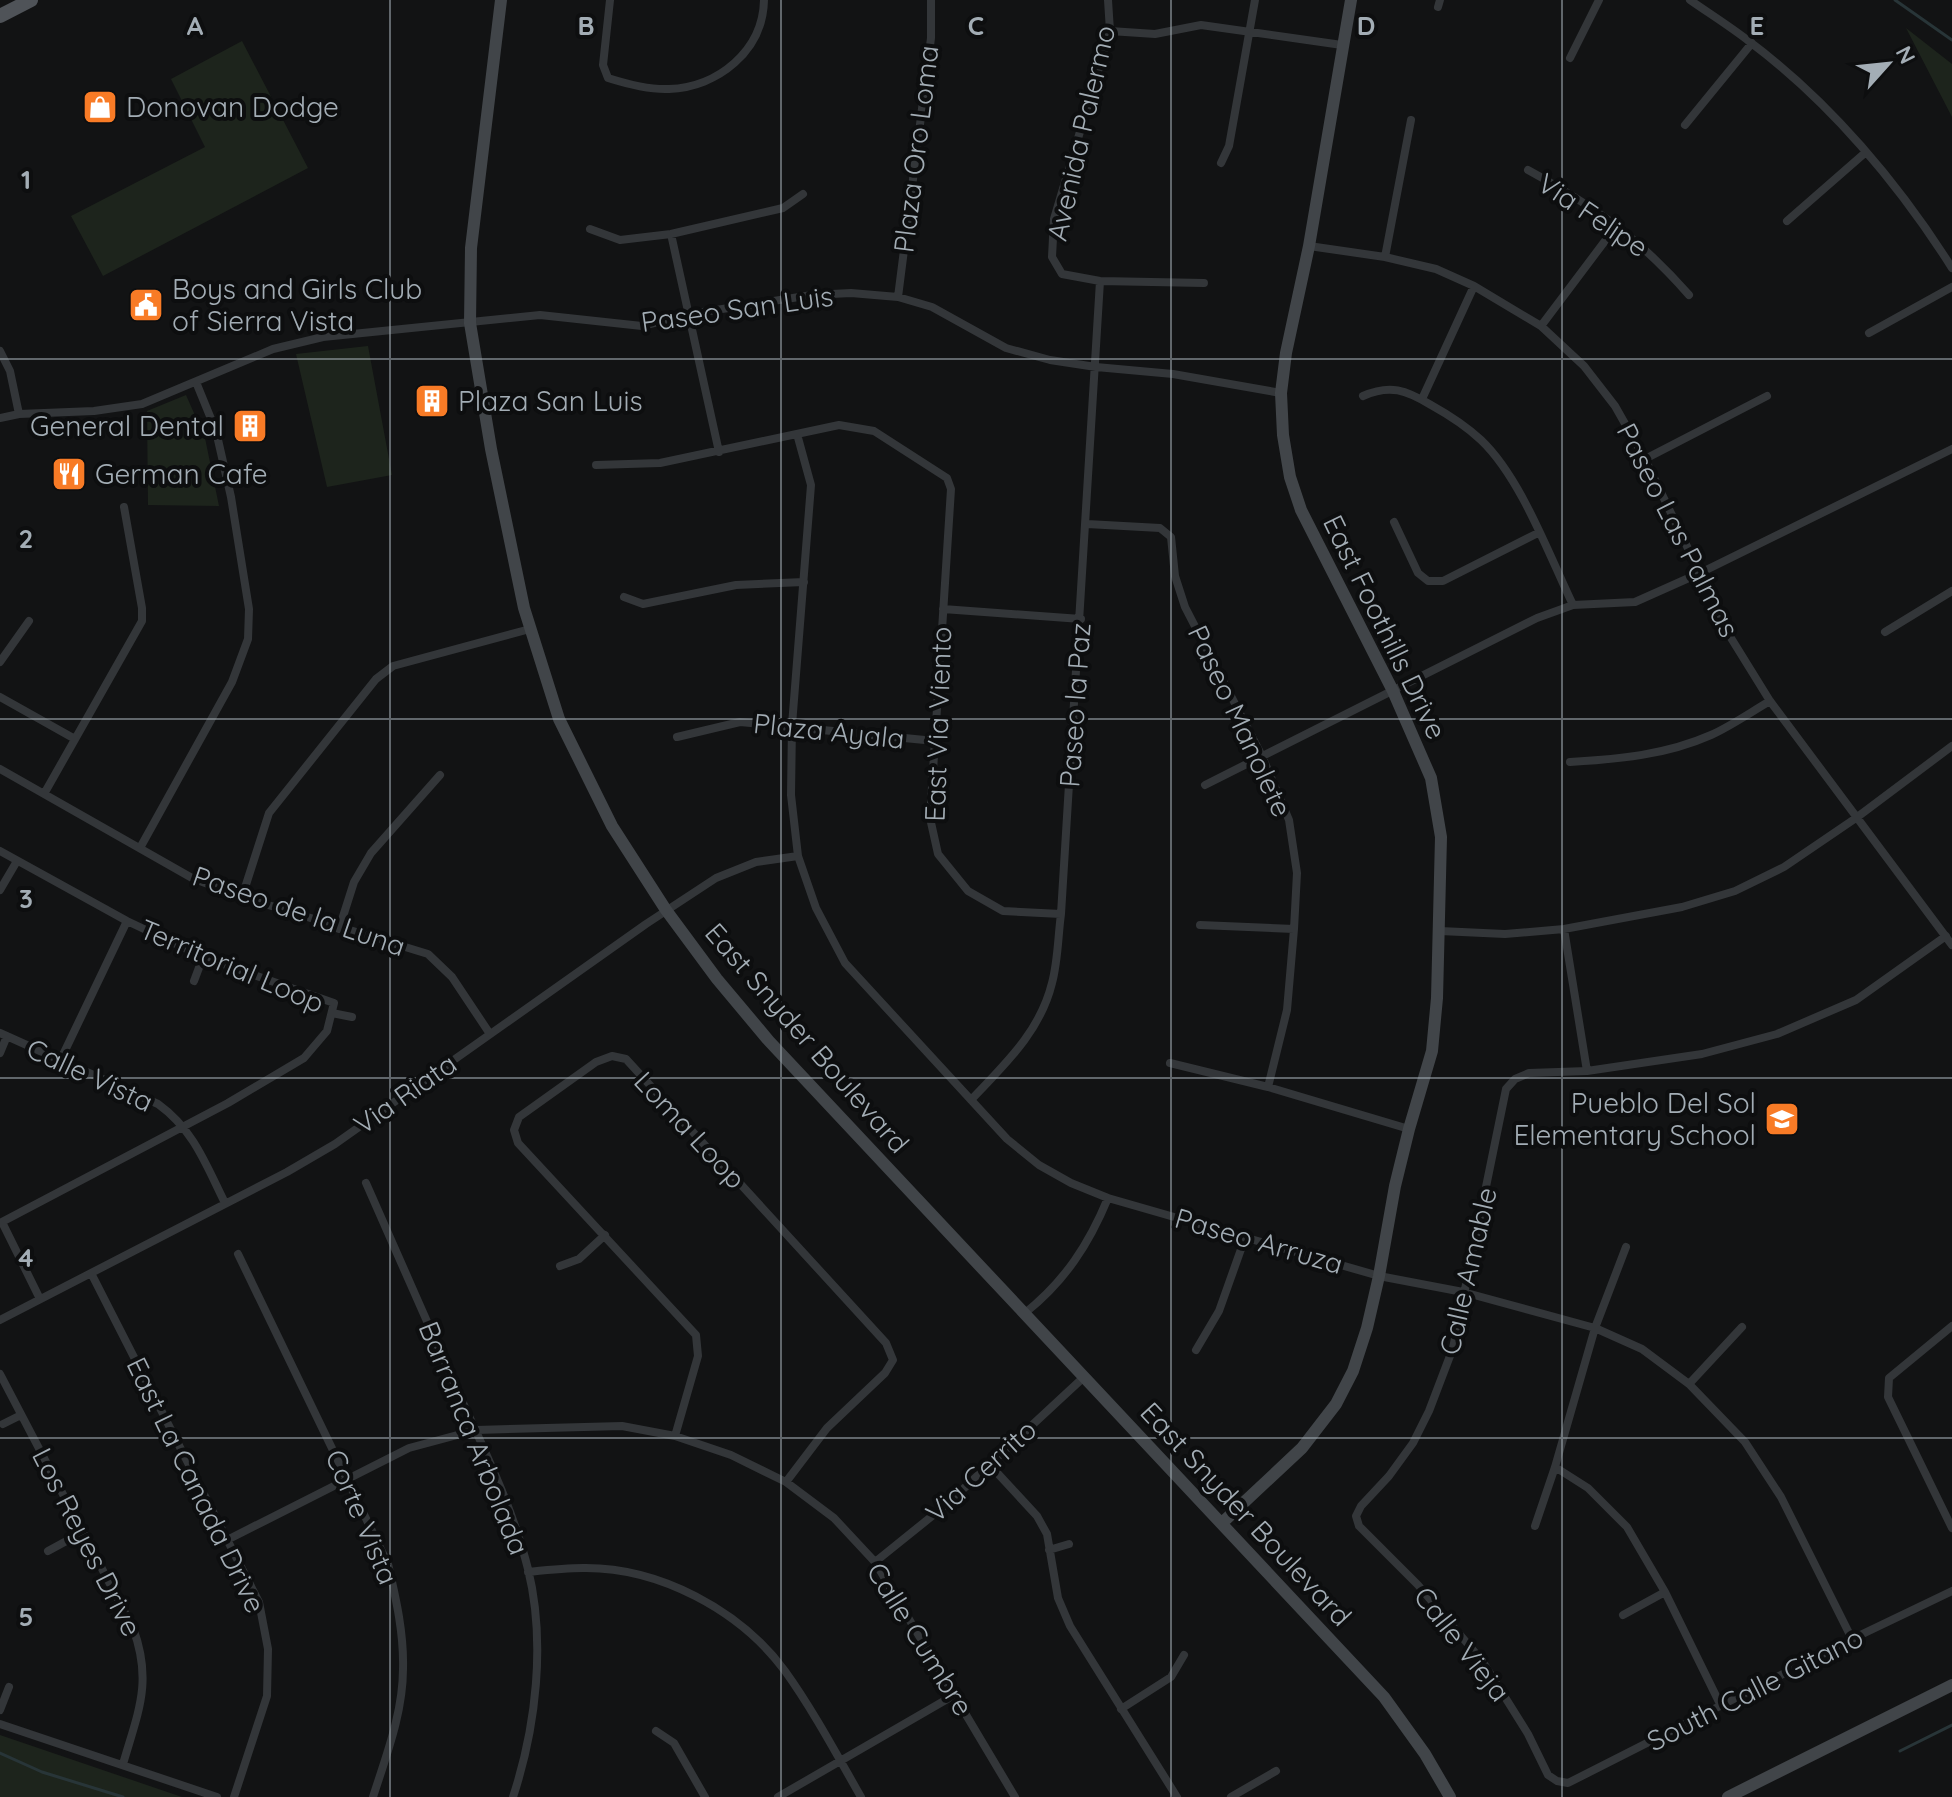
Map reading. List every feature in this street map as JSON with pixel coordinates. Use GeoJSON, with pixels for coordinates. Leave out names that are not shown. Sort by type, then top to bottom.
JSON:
{"type":"FeatureCollection","features":[{"type":"Feature","properties":{"kind":"main road"},"geometry":{"type":"LineString","coordinates":[[0,16],[31,0]]}},
{"type":"Feature","properties":{"kind":"street","name":"East Snyder Boulevard"},"geometry":{"type":"LineString","coordinates":[[501,0],[471,248],[470,323],[491,449],[530,629],[559,719],[612,826],[666,910],[717,979],[769,1041],[1384,1697],[1425,1754],[1450,1797]]}},
{"type":"Feature","properties":{"kind":"street"},"geometry":{"type":"LineString","coordinates":[[610,0],[603,65],[608,78],[667,90],[690,87],[719,76],[741,58],[756,37],[764,12],[764,0]]}},
{"type":"Feature","properties":{"kind":"street","name":"Plaza Oro Loma"},"geometry":{"type":"LineString","coordinates":[[898,297],[931,38],[931,0]]}},
{"type":"Feature","properties":{"kind":"street","name":"Avenida Palermo"},"geometry":{"type":"LineString","coordinates":[[1100,281],[1062,274],[1052,257],[1054,219],[1110,31],[1108,0]]}},
{"type":"Feature","properties":{"kind":"street"},"geometry":{"type":"LineString","coordinates":[[1221,163],[1229,146],[1255,0]]}},
{"type":"Feature","properties":{"kind":"street","name":"East Foothills Drive"},"geometry":{"type":"LineString","coordinates":[[1222,1523],[1302,1448],[1336,1404],[1353,1371],[1367,1328],[1409,1129],[1432,1051],[1440,931],[1441,837],[1431,778],[1393,691],[1301,510],[1290,477],[1283,435],[1281,393],[1286,353],[1309,246],[1351,0]]}},
{"type":"Feature","properties":{"kind":"street"},"geometry":{"type":"LineString","coordinates":[[1570,58],[1599,0]]}},
{"type":"Feature","properties":{"kind":"street"},"geometry":{"type":"LineString","coordinates":[[1690,0],[1752,43],[1820,104],[1866,152],[1920,218],[1952,268]]}},
{"type":"Feature","properties":{"kind":"street"},"geometry":{"type":"LineString","coordinates":[[1110,31],[1155,34],[1201,25],[1342,45]]}},
{"type":"Feature","properties":{"kind":"street"},"geometry":{"type":"LineString","coordinates":[[1685,125],[1752,43]]}},
{"type":"Feature","properties":{"kind":"street"},"geometry":{"type":"LineString","coordinates":[[1385,257],[1411,120]]}},
{"type":"Feature","properties":{"kind":"street"},"geometry":{"type":"LineString","coordinates":[[1787,221],[1866,152]]}},
{"type":"Feature","properties":{"kind":"street","name":"Via Felipe"},"geometry":{"type":"LineString","coordinates":[[1528,170],[1583,201],[1617,225],[1656,258],[1689,295]]}},
{"type":"Feature","properties":{"kind":"street"},"geometry":{"type":"LineString","coordinates":[[590,229],[620,240],[671,234],[783,208],[803,194]]}},
{"type":"Feature","properties":{"kind":"street"},"geometry":{"type":"LineString","coordinates":[[1541,326],[1617,225]]}},
{"type":"Feature","properties":{"kind":"street"},"geometry":{"type":"LineString","coordinates":[[671,234],[719,452]]}},
{"type":"Feature","properties":{"kind":"street","name":"Paseo Las Palmas"},"geometry":{"type":"LineString","coordinates":[[1309,246],[1385,257],[1436,269],[1474,286],[1541,326],[1584,366],[1615,406],[1645,459],[1731,638],[1770,701],[1952,945]]}},
{"type":"Feature","properties":{"kind":"street"},"geometry":{"type":"LineString","coordinates":[[1100,281],[1204,283]]}},
{"type":"Feature","properties":{"kind":"street","name":"Paseo la Paz"},"geometry":{"type":"LineString","coordinates":[[971,1100],[1024,1044],[1052,983],[1061,914],[1100,281]]}},
{"type":"Feature","properties":{"kind":"street"},"geometry":{"type":"LineString","coordinates":[[1422,399],[1474,286]]}},
{"type":"Feature","properties":{"kind":"street"},"geometry":{"type":"LineString","coordinates":[[1869,333],[1952,287]]}},
{"type":"Feature","properties":{"kind":"street","name":"Paseo San Luis"},"geometry":{"type":"LineString","coordinates":[[0,418],[142,404],[273,349],[323,337],[540,315],[642,326],[690,314],[812,295],[851,293],[898,297],[932,307],[1006,348],[1050,360],[1173,374],[1281,393]]}},
{"type":"Feature","properties":{"kind":"street"},"geometry":{"type":"LineString","coordinates":[[0,351],[10,371],[19,414]]}},
{"type":"Feature","properties":{"kind":"street"},"geometry":{"type":"LineString","coordinates":[[140,848],[232,682],[248,639],[249,609],[231,497],[216,431],[196,382]]}},
{"type":"Feature","properties":{"kind":"street"},"geometry":{"type":"LineString","coordinates":[[1363,396],[1379,389],[1402,390],[1457,420],[1483,442],[1509,475],[1573,605]]}},
{"type":"Feature","properties":{"kind":"street"},"geometry":{"type":"LineString","coordinates":[[1645,459],[1767,396]]}},
{"type":"Feature","properties":{"kind":"street","name":"East Via Viento"},"geometry":{"type":"LineString","coordinates":[[596,465],[660,463],[839,425],[874,431],[947,478],[951,489],[930,818],[938,854],[968,891],[1003,911],[1061,914]]}},
{"type":"Feature","properties":{"kind":"street","name":"Paseo Arruza"},"geometry":{"type":"LineString","coordinates":[[797,434],[811,485],[792,725],[791,795],[798,856],[816,908],[845,963],[1007,1139],[1039,1165],[1071,1183],[1108,1198],[1379,1276],[1463,1292],[1595,1328],[1642,1349],[1689,1384],[1745,1442],[1781,1497],[1852,1639]]}},
{"type":"Feature","properties":{"kind":"street"},"geometry":{"type":"LineString","coordinates":[[1205,785],[1537,618],[1573,605],[1635,602],[1952,449]]}},
{"type":"Feature","properties":{"kind":"street"},"geometry":{"type":"LineString","coordinates":[[44,794],[142,621],[124,507]]}},
{"type":"Feature","properties":{"kind":"street"},"geometry":{"type":"LineString","coordinates":[[1394,522],[1418,573],[1428,581],[1443,581],[1538,533]]}},
{"type":"Feature","properties":{"kind":"street","name":"Paseo Manolete"},"geometry":{"type":"LineString","coordinates":[[1087,524],[1160,528],[1171,537],[1175,576],[1185,607],[1262,756],[1289,820],[1297,873],[1294,929],[1287,1010],[1268,1087]]}},
{"type":"Feature","properties":{"kind":"street"},"geometry":{"type":"LineString","coordinates":[[624,597],[643,604],[736,585],[804,582]]}},
{"type":"Feature","properties":{"kind":"street"},"geometry":{"type":"LineString","coordinates":[[1885,632],[1952,591]]}},
{"type":"Feature","properties":{"kind":"street"},"geometry":{"type":"LineString","coordinates":[[943,609],[1081,619]]}},
{"type":"Feature","properties":{"kind":"street"},"geometry":{"type":"LineString","coordinates":[[0,662],[29,621]]}},
{"type":"Feature","properties":{"kind":"street"},"geometry":{"type":"LineString","coordinates":[[242,897],[269,813],[376,679],[393,666],[530,629]]}},
{"type":"Feature","properties":{"kind":"street"},"geometry":{"type":"LineString","coordinates":[[0,697],[75,739]]}},
{"type":"Feature","properties":{"kind":"street"},"geometry":{"type":"LineString","coordinates":[[1570,762],[1631,758],[1671,749],[1711,735],[1770,701]]}},
{"type":"Feature","properties":{"kind":"street","name":"Plaza Ayala"},"geometry":{"type":"LineString","coordinates":[[677,737],[740,722],[935,741]]}},
{"type":"Feature","properties":{"kind":"street"},"geometry":{"type":"LineString","coordinates":[[1440,931],[1505,934],[1564,929],[1682,907],[1735,891],[1784,867],[1952,746]]}},
{"type":"Feature","properties":{"kind":"street","name":"Paseo de la Luna"},"geometry":{"type":"LineString","coordinates":[[0,769],[192,878],[339,929],[428,954],[452,977],[490,1034]]}},
{"type":"Feature","properties":{"kind":"street"},"geometry":{"type":"LineString","coordinates":[[339,929],[354,882],[371,853],[440,775]]}},
{"type":"Feature","properties":{"kind":"street","name":"Territorial Loop"},"geometry":{"type":"LineString","coordinates":[[0,851],[127,921],[203,957],[334,1003],[327,1031],[304,1058],[266,1082],[1,1223]]}},
{"type":"Feature","properties":{"kind":"street","name":"Via Riata"},"geometry":{"type":"LineString","coordinates":[[0,1320],[335,1144],[716,878],[756,862],[798,856]]}},
{"type":"Feature","properties":{"kind":"street"},"geometry":{"type":"LineString","coordinates":[[0,890],[17,861]]}},
{"type":"Feature","properties":{"kind":"street"},"geometry":{"type":"LineString","coordinates":[[60,1061],[127,921]]}},
{"type":"Feature","properties":{"kind":"street"},"geometry":{"type":"LineString","coordinates":[[1200,925],[1294,929]]}},
{"type":"Feature","properties":{"kind":"street"},"geometry":{"type":"LineString","coordinates":[[1564,929],[1587,1071]]}},
{"type":"Feature","properties":{"kind":"street","name":"Calle Amable"},"geometry":{"type":"LineString","coordinates":[[1356,1516],[1413,1443],[1453,1348],[1506,1089],[1515,1079],[1529,1073],[1587,1071],[1702,1054],[1777,1034],[1856,1000],[1946,936]]}},
{"type":"Feature","properties":{"kind":"street"},"geometry":{"type":"LineString","coordinates":[[194,981],[203,957]]}},
{"type":"Feature","properties":{"kind":"street"},"geometry":{"type":"LineString","coordinates":[[332,1013],[352,1017]]}},
{"type":"Feature","properties":{"kind":"street"},"geometry":{"type":"LineString","coordinates":[[0,1053],[3,1035]]}},
{"type":"Feature","properties":{"kind":"street","name":"Calle Vista"},"geometry":{"type":"LineString","coordinates":[[3,1035],[158,1104],[184,1125],[225,1203]]}},
{"type":"Feature","properties":{"kind":"street","name":"Loma Loop"},"geometry":{"type":"LineString","coordinates":[[675,1436],[698,1356],[696,1335],[518,1143],[514,1130],[519,1117],[596,1062],[612,1056],[626,1059],[886,1343],[893,1360],[885,1373],[827,1428],[786,1482]]}},
{"type":"Feature","properties":{"kind":"street"},"geometry":{"type":"LineString","coordinates":[[1170,1063],[1268,1087],[1409,1129]]}},
{"type":"Feature","properties":{"kind":"street","name":"Barranca Arbolada"},"geometry":{"type":"LineString","coordinates":[[366,1183],[476,1430],[513,1520],[528,1572],[535,1624],[534,1705],[526,1759],[513,1797]]}},
{"type":"Feature","properties":{"kind":"street"},"geometry":{"type":"LineString","coordinates":[[1025,1313],[1074,1264],[1093,1233],[1108,1198]]}},
{"type":"Feature","properties":{"kind":"street"},"geometry":{"type":"LineString","coordinates":[[1,1223],[40,1299]]}},
{"type":"Feature","properties":{"kind":"street"},"geometry":{"type":"LineString","coordinates":[[560,1266],[579,1259],[605,1235]]}},
{"type":"Feature","properties":{"kind":"street"},"geometry":{"type":"LineString","coordinates":[[1196,1350],[1219,1311],[1245,1238]]}},
{"type":"Feature","properties":{"kind":"street"},"geometry":{"type":"LineString","coordinates":[[1535,1526],[1595,1328],[1626,1247]]}},
{"type":"Feature","properties":{"kind":"street","name":"Corte Vista"},"geometry":{"type":"LineString","coordinates":[[238,1254],[388,1564],[400,1616],[404,1671],[397,1713],[373,1797]]}},
{"type":"Feature","properties":{"kind":"street","name":"East La Canada Drive"},"geometry":{"type":"LineString","coordinates":[[91,1273],[259,1602],[268,1649],[267,1696],[234,1797]]}},
{"type":"Feature","properties":{"kind":"street"},"geometry":{"type":"LineString","coordinates":[[1952,1326],[1889,1378],[1888,1397],[1952,1528]]}},
{"type":"Feature","properties":{"kind":"street"},"geometry":{"type":"LineString","coordinates":[[1689,1384],[1742,1327]]}},
{"type":"Feature","properties":{"kind":"street","name":"Los Reyes Drive"},"geometry":{"type":"LineString","coordinates":[[0,1374],[133,1628],[143,1655],[142,1697],[123,1764]]}},
{"type":"Feature","properties":{"kind":"street","name":"Via Cerrito"},"geometry":{"type":"LineString","coordinates":[[875,1562],[947,1504],[1084,1377]]}},
{"type":"Feature","properties":{"kind":"street"},"geometry":{"type":"LineString","coordinates":[[3,1424],[21,1415]]}},
{"type":"Feature","properties":{"kind":"street","name":"Calle Cumbre"},"geometry":{"type":"LineString","coordinates":[[229,1539],[409,1448],[476,1430],[622,1426],[675,1436],[731,1455],[786,1482],[834,1518],[875,1562],[1015,1797]]}},
{"type":"Feature","properties":{"kind":"street"},"geometry":{"type":"LineString","coordinates":[[989,1464],[1037,1516],[1047,1534],[1058,1598],[1070,1626],[1177,1797]]}},
{"type":"Feature","properties":{"kind":"street"},"geometry":{"type":"LineString","coordinates":[[1555,1467],[1588,1488],[1627,1527],[1665,1592],[1721,1706]]}},
{"type":"Feature","properties":{"kind":"street","name":"Calle Vieja"},"geometry":{"type":"LineString","coordinates":[[1356,1516],[1359,1526],[1418,1585],[1483,1662],[1528,1734],[1548,1775],[1557,1781]]}},
{"type":"Feature","properties":{"kind":"street"},"geometry":{"type":"LineString","coordinates":[[48,1551],[83,1532]]}},
{"type":"Feature","properties":{"kind":"street"},"geometry":{"type":"LineString","coordinates":[[1049,1550],[1069,1544]]}},
{"type":"Feature","properties":{"kind":"street"},"geometry":{"type":"LineString","coordinates":[[528,1572],[586,1568],[631,1573],[682,1589],[718,1609],[755,1638],[784,1670],[861,1797]]}},
{"type":"Feature","properties":{"kind":"street","name":"South Calle Gitano"},"geometry":{"type":"LineString","coordinates":[[1557,1781],[1568,1783],[1952,1591]]}},
{"type":"Feature","properties":{"kind":"street"},"geometry":{"type":"LineString","coordinates":[[1623,1615],[1665,1592]]}},
{"type":"Feature","properties":{"kind":"street"},"geometry":{"type":"LineString","coordinates":[[1121,1709],[1171,1677],[1184,1655]]}},
{"type":"Feature","properties":{"kind":"street"},"geometry":{"type":"LineString","coordinates":[[1728,1797],[1952,1685]]}},
{"type":"Feature","properties":{"kind":"street"},"geometry":{"type":"LineString","coordinates":[[0,1710],[9,1687]]}},
{"type":"Feature","properties":{"kind":"street"},"geometry":{"type":"LineString","coordinates":[[778,1797],[956,1694]]}},
{"type":"Feature","properties":{"kind":"street"},"geometry":{"type":"LineString","coordinates":[[0,1724],[217,1797]]}},
{"type":"Feature","properties":{"kind":"street"},"geometry":{"type":"LineString","coordinates":[[656,1731],[674,1743],[705,1797]]}},
{"type":"Feature","properties":{"kind":"street"},"geometry":{"type":"LineString","coordinates":[[1231,1797],[1276,1771]]}},
{"type":"Feature","properties":{"kind":"shaded area"},"geometry":{"type":"Polygon","coordinates":[[[1906,28],[1952,64],[1952,117],[1906,28]]]}},
{"type":"Feature","properties":{"kind":"shaded area"},"geometry":{"type":"Polygon","coordinates":[[[242,41],[308,168],[103,276],[71,216],[205,147],[171,79],[242,41]]]}},
{"type":"Feature","properties":{"kind":"shaded area"},"geometry":{"type":"Polygon","coordinates":[[[368,346],[392,475],[327,487],[296,354],[368,346]]]}},
{"type":"Feature","properties":{"kind":"shaded area"},"geometry":{"type":"Polygon","coordinates":[[[186,395],[205,438],[219,506],[148,505],[147,411],[186,395]]]}},
{"type":"Feature","properties":{"kind":"shaded area"},"geometry":{"type":"Polygon","coordinates":[[[0,1735],[182,1797],[0,1797],[0,1735]]]}},
{"type":"Feature","properties":{"kind":"waterway"},"geometry":{"type":"LineString","coordinates":[[1895,0],[1952,40]]}},
{"type":"Feature","properties":{"kind":"waterway"},"geometry":{"type":"LineString","coordinates":[[1900,1751],[1952,1725]]}},
{"type":"Feature","properties":{"kind":"waterway"},"geometry":{"type":"LineString","coordinates":[[0,1753],[42,1772],[123,1797]]}},
{"type":"Feature","properties":{"kind":"place","name":"Donovan Dodge"},"geometry":{"type":"Point","coordinates":[100,107]}},
{"type":"Feature","properties":{"kind":"place","name":"Boys and Girls Club of Sierra Vista"},"geometry":{"type":"Point","coordinates":[146,305]}},
{"type":"Feature","properties":{"kind":"place","name":"Plaza San Luis"},"geometry":{"type":"Point","coordinates":[432,401]}},
{"type":"Feature","properties":{"kind":"place","name":"General Dental"},"geometry":{"type":"Point","coordinates":[250,426]}},
{"type":"Feature","properties":{"kind":"place","name":"German Cafe"},"geometry":{"type":"Point","coordinates":[69,474]}},
{"type":"Feature","properties":{"kind":"place","name":"Pueblo Del Sol Elementary School"},"geometry":{"type":"Point","coordinates":[1782,1119]}}]}
